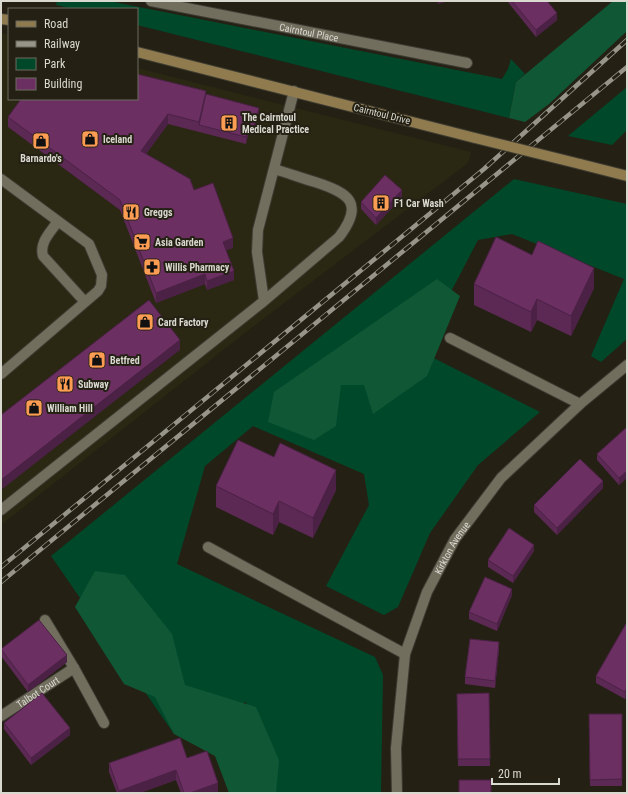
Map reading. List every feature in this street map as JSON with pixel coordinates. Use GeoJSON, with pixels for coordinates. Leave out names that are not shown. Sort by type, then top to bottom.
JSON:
{"type":"FeatureCollection","features":[{"type":"Feature","properties":{"kind":"street","name":"Cairntoul Place"},"geometry":{"type":"LineString","coordinates":[[151,1],[467,62]]}},
{"type":"Feature","properties":{"kind":"street","name":"Cairntoul Drive"},"geometry":{"type":"LineString","coordinates":[[138,52],[627,176]]}},
{"type":"Feature","properties":{"kind":"street"},"geometry":{"type":"LineString","coordinates":[[264,301],[256,242],[260,217],[294,91]]}},
{"type":"Feature","properties":{"kind":"street"},"geometry":{"type":"LineString","coordinates":[[1,510],[264,301],[339,237],[348,224],[352,211],[348,199],[339,190],[274,169]]}},
{"type":"Feature","properties":{"kind":"street"},"geometry":{"type":"LineString","coordinates":[[1,179],[89,244],[102,275],[101,286],[98,291],[1,374]]}},
{"type":"Feature","properties":{"kind":"street"},"geometry":{"type":"LineString","coordinates":[[58,221],[42,245],[43,256],[85,302]]}},
{"type":"Feature","properties":{"kind":"street"},"geometry":{"type":"LineString","coordinates":[[450,338],[580,404]]}},
{"type":"Feature","properties":{"kind":"street","name":"Kirkton Avenue"},"geometry":{"type":"LineString","coordinates":[[397,793],[396,748],[405,654],[428,592],[455,539],[501,478],[580,404],[627,365]]}},
{"type":"Feature","properties":{"kind":"street"},"geometry":{"type":"LineString","coordinates":[[208,547],[405,654]]}},
{"type":"Feature","properties":{"kind":"street"},"geometry":{"type":"LineString","coordinates":[[45,620],[74,668],[104,723]]}},
{"type":"Feature","properties":{"kind":"street","name":"Talbot Court"},"geometry":{"type":"LineString","coordinates":[[1,716],[74,668]]}},
{"type":"Feature","properties":{"kind":"shaded area"},"geometry":{"type":"Polygon","coordinates":[[[1,33],[8,35],[8,100],[138,100],[138,68],[471,152],[468,163],[250,329],[1,525],[1,33]]]}},
{"type":"Feature","properties":{"kind":"green space"},"geometry":{"type":"Polygon","coordinates":[[[57,1],[109,1],[502,79],[508,69],[511,59],[525,74],[516,82],[509,118],[138,25],[138,8],[70,8],[56,5],[57,1]]]}},
{"type":"Feature","properties":{"kind":"green space"},"geometry":{"type":"Polygon","coordinates":[[[613,1],[627,1],[627,31],[549,104],[525,122],[509,118],[516,82],[613,1]]]}},
{"type":"Feature","properties":{"kind":"green space"},"geometry":{"type":"Polygon","coordinates":[[[627,87],[627,130],[612,145],[568,136],[627,87]]]}},
{"type":"Feature","properties":{"kind":"green space"},"geometry":{"type":"Polygon","coordinates":[[[514,179],[627,204],[627,339],[601,362],[591,356],[624,279],[512,234],[478,240],[420,351],[540,412],[478,465],[430,533],[398,607],[384,615],[326,586],[369,505],[364,474],[253,426],[205,466],[177,564],[375,657],[383,675],[381,793],[263,793],[246,702],[174,734],[51,556],[514,179]]]}},
{"type":"Feature","properties":{"kind":"green space"},"geometry":{"type":"Polygon","coordinates":[[[437,279],[460,296],[427,376],[373,414],[364,385],[341,385],[336,426],[314,440],[268,422],[274,392],[437,279]]]}},
{"type":"Feature","properties":{"kind":"green space"},"geometry":{"type":"Polygon","coordinates":[[[95,571],[125,575],[172,634],[185,685],[256,707],[279,760],[276,793],[229,793],[215,756],[174,734],[155,697],[124,684],[75,607],[95,571]]]}},
{"type":"Feature","properties":{"kind":"building"},"geometry":{"type":"Polygon","coordinates":[[[512,1],[547,1],[557,13],[536,30],[512,1]]]}},
{"type":"Feature","properties":{"kind":"building"},"geometry":{"type":"Polygon","coordinates":[[[138,74],[206,91],[199,122],[168,114],[141,151],[190,179],[194,190],[213,183],[233,238],[223,242],[234,271],[207,281],[205,274],[156,293],[120,200],[8,117],[20,100],[138,100],[138,74]]]}},
{"type":"Feature","properties":{"kind":"building","name":"The Cairntoul Medical Practice"},"geometry":{"type":"Polygon","coordinates":[[[206,94],[259,108],[254,126],[249,125],[246,137],[199,125],[206,94]]]}},
{"type":"Feature","properties":{"kind":"building","name":"F1 Car Wash"},"geometry":{"type":"Polygon","coordinates":[[[385,175],[402,190],[376,218],[361,202],[385,175]]]}},
{"type":"Feature","properties":{"kind":"building"},"geometry":{"type":"Polygon","coordinates":[[[496,237],[532,255],[538,241],[594,268],[571,316],[537,299],[531,312],[474,284],[496,237]]]}},
{"type":"Feature","properties":{"kind":"building"},"geometry":{"type":"Polygon","coordinates":[[[149,300],[180,340],[1,480],[1,415],[149,300]]]}},
{"type":"Feature","properties":{"kind":"building"},"geometry":{"type":"Polygon","coordinates":[[[627,427],[627,471],[619,478],[597,454],[627,427]]]}},
{"type":"Feature","properties":{"kind":"building"},"geometry":{"type":"Polygon","coordinates":[[[238,440],[274,457],[280,443],[336,470],[313,518],[279,501],[273,514],[216,486],[238,440]]]}},
{"type":"Feature","properties":{"kind":"building"},"geometry":{"type":"Polygon","coordinates":[[[580,459],[603,481],[557,528],[534,505],[580,459]]]}},
{"type":"Feature","properties":{"kind":"building"},"geometry":{"type":"Polygon","coordinates":[[[509,528],[534,545],[513,576],[488,560],[509,528]]]}},
{"type":"Feature","properties":{"kind":"building"},"geometry":{"type":"Polygon","coordinates":[[[485,577],[512,589],[497,624],[469,612],[485,577]]]}},
{"type":"Feature","properties":{"kind":"building"},"geometry":{"type":"Polygon","coordinates":[[[39,620],[67,655],[28,685],[1,649],[39,620]]]}},
{"type":"Feature","properties":{"kind":"building"},"geometry":{"type":"Polygon","coordinates":[[[627,622],[627,688],[625,692],[596,676],[627,622]]]}},
{"type":"Feature","properties":{"kind":"building"},"geometry":{"type":"Polygon","coordinates":[[[470,639],[499,642],[495,681],[465,677],[470,639]]]}},
{"type":"Feature","properties":{"kind":"building"},"geometry":{"type":"Polygon","coordinates":[[[42,693],[70,728],[31,758],[4,723],[42,693]]]}},
{"type":"Feature","properties":{"kind":"building"},"geometry":{"type":"Polygon","coordinates":[[[489,693],[490,759],[458,759],[457,694],[489,693]]]}},
{"type":"Feature","properties":{"kind":"building"},"geometry":{"type":"Polygon","coordinates":[[[589,714],[622,714],[622,779],[590,780],[589,714]]]}},
{"type":"Feature","properties":{"kind":"building"},"geometry":{"type":"Polygon","coordinates":[[[180,738],[187,758],[207,751],[218,783],[190,793],[184,793],[176,770],[119,791],[109,763],[180,738]]]}},
{"type":"Feature","properties":{"kind":"building"},"geometry":{"type":"Polygon","coordinates":[[[459,780],[491,780],[491,793],[459,793],[459,780]]]}},
{"type":"Feature","properties":{"kind":"railway"},"geometry":{"type":"LineString","coordinates":[[1,567],[484,169],[627,40]]}},
{"type":"Feature","properties":{"kind":"railway"},"geometry":{"type":"LineString","coordinates":[[1,582],[627,67]]}},
{"type":"Feature","properties":{"kind":"place","name":"The Cairntoul Medical Practice"},"geometry":{"type":"Point","coordinates":[229,123]}},
{"type":"Feature","properties":{"kind":"place","name":"Iceland"},"geometry":{"type":"Point","coordinates":[90,139]}},
{"type":"Feature","properties":{"kind":"place","name":"Barnardo's"},"geometry":{"type":"Point","coordinates":[41,141]}},
{"type":"Feature","properties":{"kind":"place","name":"F1 Car Wash"},"geometry":{"type":"Point","coordinates":[381,203]}},
{"type":"Feature","properties":{"kind":"place","name":"Greggs"},"geometry":{"type":"Point","coordinates":[131,212]}},
{"type":"Feature","properties":{"kind":"place","name":"Asia Garden"},"geometry":{"type":"Point","coordinates":[142,242]}},
{"type":"Feature","properties":{"kind":"place","name":"Willis Pharmacy"},"geometry":{"type":"Point","coordinates":[152,267]}},
{"type":"Feature","properties":{"kind":"place","name":"Card Factory"},"geometry":{"type":"Point","coordinates":[145,322]}},
{"type":"Feature","properties":{"kind":"place","name":"Betfred"},"geometry":{"type":"Point","coordinates":[97,360]}},
{"type":"Feature","properties":{"kind":"place","name":"Subway"},"geometry":{"type":"Point","coordinates":[65,384]}},
{"type":"Feature","properties":{"kind":"place","name":"William Hill"},"geometry":{"type":"Point","coordinates":[34,408]}}]}
